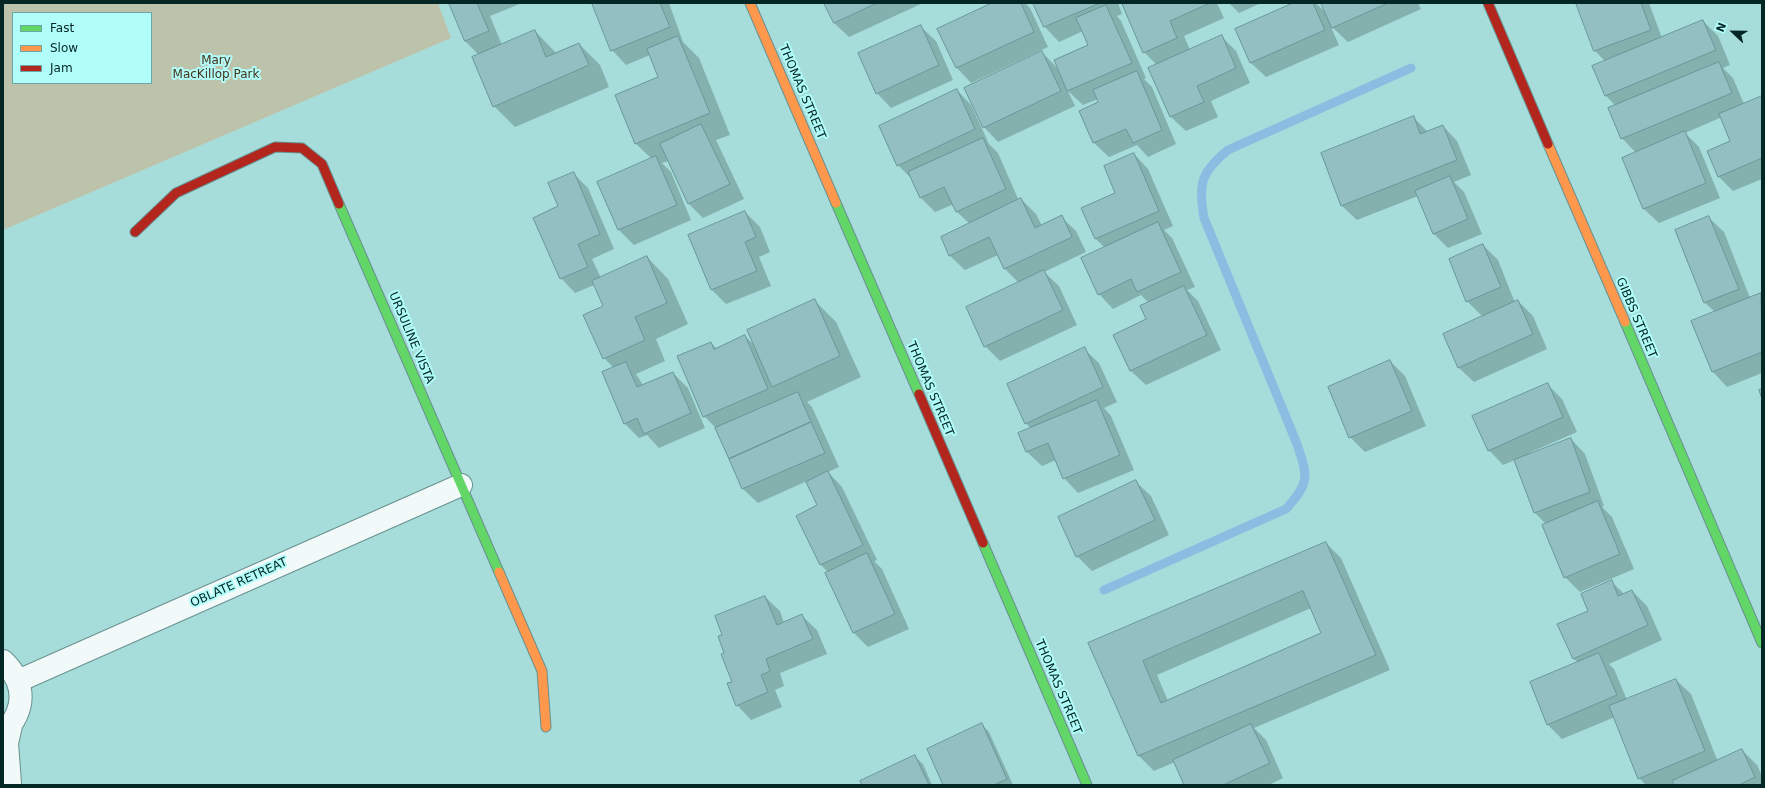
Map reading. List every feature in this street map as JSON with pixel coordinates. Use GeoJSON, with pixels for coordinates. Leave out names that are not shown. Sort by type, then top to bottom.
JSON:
{"type":"FeatureCollection","features":[{"type":"Feature","properties":{"kind":"street","name":"THOMAS STREET"},"geometry":{"type":"LineString","coordinates":[[750,3],[1087,785]]}},
{"type":"Feature","properties":{"kind":"street","name":"GIBBS STREET"},"geometry":{"type":"LineString","coordinates":[[1488,3],[1762,643]]}},
{"type":"Feature","properties":{"kind":"street","name":"URSULINE VISTA"},"geometry":{"type":"LineString","coordinates":[[135,232],[176,193],[275,147],[302,148],[322,164],[542,671],[546,727]]}},
{"type":"Feature","properties":{"kind":"street","name":"OBLATE RETREAT"},"geometry":{"type":"LineString","coordinates":[[18,681],[461,485]]}},
{"type":"Feature","properties":{"kind":"street"},"geometry":{"type":"LineString","coordinates":[[3,661],[12,670],[18,681],[21,692],[17,716],[7,730],[8,781]]}},
{"type":"Feature","properties":{"kind":"green space","name":"Mary MacKillop Park"},"geometry":{"type":"Polygon","coordinates":[[[3,3],[438,3],[451,38],[3,230],[3,3]]]}},
{"type":"Feature","properties":{"kind":"building"},"geometry":{"type":"Polygon","coordinates":[[[449,3],[477,3],[489,31],[465,41],[449,3]]]}},
{"type":"Feature","properties":{"kind":"building"},"geometry":{"type":"Polygon","coordinates":[[[592,3],[660,3],[670,27],[611,51],[592,3]]]}},
{"type":"Feature","properties":{"kind":"building"},"geometry":{"type":"Polygon","coordinates":[[[824,3],[877,3],[834,23],[824,3]]]}},
{"type":"Feature","properties":{"kind":"building"},"geometry":{"type":"Polygon","coordinates":[[[992,3],[1021,3],[1034,32],[956,68],[937,29],[992,3]]]}},
{"type":"Feature","properties":{"kind":"building"},"geometry":{"type":"Polygon","coordinates":[[[1033,3],[1100,3],[1044,27],[1033,3]]]}},
{"type":"Feature","properties":{"kind":"building"},"geometry":{"type":"Polygon","coordinates":[[[1210,3],[1170,21],[1177,38],[1143,53],[1122,4],[1210,3]]]}},
{"type":"Feature","properties":{"kind":"building"},"geometry":{"type":"Polygon","coordinates":[[[1293,3],[1313,3],[1325,30],[1250,63],[1235,29],[1293,3]]]}},
{"type":"Feature","properties":{"kind":"building"},"geometry":{"type":"Polygon","coordinates":[[[1321,3],[1388,3],[1332,28],[1321,3]]]}},
{"type":"Feature","properties":{"kind":"building"},"geometry":{"type":"Polygon","coordinates":[[[1576,3],[1641,3],[1651,30],[1594,51],[1576,3]]]}},
{"type":"Feature","properties":{"kind":"building"},"geometry":{"type":"Polygon","coordinates":[[[1106,5],[1132,63],[1067,91],[1054,60],[1088,45],[1076,18],[1106,5]]]}},
{"type":"Feature","properties":{"kind":"building"},"geometry":{"type":"Polygon","coordinates":[[[1703,20],[1716,50],[1605,96],[1592,66],[1703,20]]]}},
{"type":"Feature","properties":{"kind":"building"},"geometry":{"type":"Polygon","coordinates":[[[921,25],[939,65],[876,94],[858,53],[921,25]]]}},
{"type":"Feature","properties":{"kind":"building"},"geometry":{"type":"Polygon","coordinates":[[[535,30],[546,57],[579,43],[589,65],[493,107],[472,57],[535,30]]]}},
{"type":"Feature","properties":{"kind":"building"},"geometry":{"type":"Polygon","coordinates":[[[1222,35],[1236,68],[1197,86],[1204,102],[1170,117],[1148,68],[1222,35]]]}},
{"type":"Feature","properties":{"kind":"building"},"geometry":{"type":"Polygon","coordinates":[[[678,36],[710,113],[635,144],[615,95],[658,77],[647,49],[678,36]]]}},
{"type":"Feature","properties":{"kind":"building"},"geometry":{"type":"Polygon","coordinates":[[[1042,51],[1061,91],[983,128],[964,88],[1042,51]]]}},
{"type":"Feature","properties":{"kind":"building"},"geometry":{"type":"Polygon","coordinates":[[[1719,62],[1732,93],[1621,139],[1608,108],[1719,62]]]}},
{"type":"Feature","properties":{"kind":"building"},"geometry":{"type":"Polygon","coordinates":[[[1137,71],[1162,130],[1133,143],[1126,129],[1093,143],[1079,111],[1098,102],[1093,90],[1137,71]]]}},
{"type":"Feature","properties":{"kind":"building"},"geometry":{"type":"Polygon","coordinates":[[[957,89],[975,129],[897,166],[879,126],[957,89]]]}},
{"type":"Feature","properties":{"kind":"building"},"geometry":{"type":"Polygon","coordinates":[[[1762,96],[1762,158],[1718,177],[1707,151],[1730,141],[1719,114],[1762,96]]]}},
{"type":"Feature","properties":{"kind":"building"},"geometry":{"type":"Polygon","coordinates":[[[1414,116],[1420,134],[1443,125],[1457,160],[1341,206],[1321,153],[1414,116]]]}},
{"type":"Feature","properties":{"kind":"building"},"geometry":{"type":"Polygon","coordinates":[[[701,124],[730,184],[688,204],[660,144],[701,124]]]}},
{"type":"Feature","properties":{"kind":"building"},"geometry":{"type":"Polygon","coordinates":[[[1685,131],[1706,183],[1643,209],[1622,158],[1685,131]]]}},
{"type":"Feature","properties":{"kind":"building"},"geometry":{"type":"Polygon","coordinates":[[[983,138],[1006,189],[956,212],[944,187],[920,198],[908,172],[983,138]]]}},
{"type":"Feature","properties":{"kind":"building"},"geometry":{"type":"Polygon","coordinates":[[[1134,153],[1159,211],[1095,239],[1081,208],[1115,193],[1104,166],[1134,153]]]}},
{"type":"Feature","properties":{"kind":"building"},"geometry":{"type":"Polygon","coordinates":[[[656,156],[677,205],[618,230],[597,182],[656,156]]]}},
{"type":"Feature","properties":{"kind":"building"},"geometry":{"type":"Polygon","coordinates":[[[574,172],[600,234],[578,244],[588,267],[560,279],[533,218],[558,206],[548,183],[574,172]]]}},
{"type":"Feature","properties":{"kind":"building"},"geometry":{"type":"Polygon","coordinates":[[[1450,176],[1468,219],[1433,234],[1415,191],[1450,176]]]}},
{"type":"Feature","properties":{"kind":"building"},"geometry":{"type":"Polygon","coordinates":[[[1021,198],[1035,228],[1062,215],[1072,237],[1004,269],[989,237],[949,256],[941,237],[1021,198]]]}},
{"type":"Feature","properties":{"kind":"building"},"geometry":{"type":"Polygon","coordinates":[[[745,211],[756,237],[745,242],[757,271],[711,290],[688,235],[745,211]]]}},
{"type":"Feature","properties":{"kind":"building"},"geometry":{"type":"Polygon","coordinates":[[[1709,216],[1739,289],[1704,303],[1675,230],[1709,216]]]}},
{"type":"Feature","properties":{"kind":"building"},"geometry":{"type":"Polygon","coordinates":[[[1158,222],[1181,272],[1137,292],[1131,279],[1098,295],[1081,258],[1158,222]]]}},
{"type":"Feature","properties":{"kind":"building"},"geometry":{"type":"Polygon","coordinates":[[[1483,244],[1501,287],[1466,302],[1449,259],[1483,244]]]}},
{"type":"Feature","properties":{"kind":"building"},"geometry":{"type":"Polygon","coordinates":[[[647,256],[667,303],[635,317],[645,340],[603,359],[583,315],[603,306],[592,281],[647,256]]]}},
{"type":"Feature","properties":{"kind":"building"},"geometry":{"type":"Polygon","coordinates":[[[1044,270],[1063,310],[984,347],[966,307],[1044,270]]]}},
{"type":"Feature","properties":{"kind":"building"},"geometry":{"type":"Polygon","coordinates":[[[1184,286],[1207,335],[1130,371],[1113,335],[1146,319],[1140,306],[1184,286]]]}},
{"type":"Feature","properties":{"kind":"building"},"geometry":{"type":"Polygon","coordinates":[[[1761,293],[1762,352],[1712,372],[1691,321],[1761,293]]]}},
{"type":"Feature","properties":{"kind":"building"},"geometry":{"type":"Polygon","coordinates":[[[815,299],[840,356],[772,387],[747,330],[815,299]]]}},
{"type":"Feature","properties":{"kind":"building"},"geometry":{"type":"Polygon","coordinates":[[[1518,300],[1533,334],[1458,368],[1443,334],[1518,300]]]}},
{"type":"Feature","properties":{"kind":"building"},"geometry":{"type":"Polygon","coordinates":[[[745,335],[768,389],[703,417],[677,356],[711,342],[714,349],[745,335]]]}},
{"type":"Feature","properties":{"kind":"building"},"geometry":{"type":"Polygon","coordinates":[[[1085,347],[1103,387],[1025,424],[1007,384],[1085,347]]]}},
{"type":"Feature","properties":{"kind":"building"},"geometry":{"type":"Polygon","coordinates":[[[1390,360],[1412,411],[1349,438],[1328,387],[1390,360]]]}},
{"type":"Feature","properties":{"kind":"building"},"geometry":{"type":"Polygon","coordinates":[[[626,362],[637,387],[673,372],[691,413],[644,434],[637,418],[624,424],[602,372],[626,362]]]}},
{"type":"Feature","properties":{"kind":"building"},"geometry":{"type":"Polygon","coordinates":[[[1548,383],[1563,417],[1488,451],[1472,416],[1548,383]]]}},
{"type":"Feature","properties":{"kind":"building"},"geometry":{"type":"Polygon","coordinates":[[[1762,389],[1762,399],[1759,390],[1762,389]]]}},
{"type":"Feature","properties":{"kind":"building"},"geometry":{"type":"Polygon","coordinates":[[[798,392],[811,422],[729,459],[715,428],[798,392]]]}},
{"type":"Feature","properties":{"kind":"building"},"geometry":{"type":"Polygon","coordinates":[[[1097,400],[1120,455],[1063,479],[1048,443],[1026,452],[1018,433],[1097,400]]]}},
{"type":"Feature","properties":{"kind":"building"},"geometry":{"type":"Polygon","coordinates":[[[811,422],[825,453],[742,489],[729,459],[811,422]]]}},
{"type":"Feature","properties":{"kind":"building"},"geometry":{"type":"Polygon","coordinates":[[[1571,438],[1590,492],[1534,513],[1514,460],[1571,438]]]}},
{"type":"Feature","properties":{"kind":"building"},"geometry":{"type":"Polygon","coordinates":[[[828,471],[863,545],[820,565],[796,516],[817,505],[806,482],[828,471]]]}},
{"type":"Feature","properties":{"kind":"building"},"geometry":{"type":"Polygon","coordinates":[[[1136,480],[1155,520],[1076,557],[1058,517],[1136,480]]]}},
{"type":"Feature","properties":{"kind":"building"},"geometry":{"type":"Polygon","coordinates":[[[1598,501],[1620,554],[1564,578],[1542,525],[1598,501]]]}},
{"type":"Feature","properties":{"kind":"building"},"geometry":{"type":"Polygon","coordinates":[[[1326,542],[1376,655],[1138,756],[1088,643],[1326,542]],[[1303,591],[1143,661],[1161,703],[1321,633],[1303,591]]]}},
{"type":"Feature","properties":{"kind":"building"},"geometry":{"type":"Polygon","coordinates":[[[867,553],[895,614],[853,633],[825,573],[867,553]]]}},
{"type":"Feature","properties":{"kind":"building"},"geometry":{"type":"Polygon","coordinates":[[[1612,580],[1618,596],[1632,590],[1648,625],[1573,659],[1557,624],[1588,611],[1581,594],[1612,580]]]}},
{"type":"Feature","properties":{"kind":"building"},"geometry":{"type":"Polygon","coordinates":[[[765,596],[777,625],[802,614],[813,639],[766,659],[770,671],[761,675],[768,692],[736,706],[727,683],[732,682],[721,654],[724,653],[718,636],[722,635],[715,616],[765,596]]]}},
{"type":"Feature","properties":{"kind":"building"},"geometry":{"type":"Polygon","coordinates":[[[1599,653],[1617,695],[1547,725],[1530,682],[1599,653]]]}},
{"type":"Feature","properties":{"kind":"building"},"geometry":{"type":"Polygon","coordinates":[[[1676,679],[1705,751],[1638,779],[1609,706],[1676,679]]]}},
{"type":"Feature","properties":{"kind":"building"},"geometry":{"type":"Polygon","coordinates":[[[982,723],[1007,779],[994,785],[943,785],[927,749],[982,723]]]}},
{"type":"Feature","properties":{"kind":"building"},"geometry":{"type":"Polygon","coordinates":[[[1251,724],[1270,763],[1223,785],[1184,785],[1173,760],[1251,724]]]}},
{"type":"Feature","properties":{"kind":"building"},"geometry":{"type":"Polygon","coordinates":[[[1742,749],[1755,777],[1739,785],[1674,785],[1672,781],[1742,749]]]}},
{"type":"Feature","properties":{"kind":"building"},"geometry":{"type":"Polygon","coordinates":[[[915,755],[929,785],[862,785],[860,781],[915,755]]]}},
{"type":"Feature","properties":{"kind":"waterway"},"geometry":{"type":"LineString","coordinates":[[1104,590],[1286,509],[1294,500],[1305,479],[1305,472],[1297,444],[1204,218],[1201,196],[1202,187],[1207,172],[1212,165],[1228,150],[1411,68]]}},
{"type":"Feature","properties":{"kind":"traffic: fast"},"geometry":{"type":"LineString","coordinates":[[836,203],[919,394]]}},
{"type":"Feature","properties":{"kind":"traffic: fast"},"geometry":{"type":"LineString","coordinates":[[339,204],[499,572]]}},
{"type":"Feature","properties":{"kind":"traffic: fast"},"geometry":{"type":"LineString","coordinates":[[1625,322],[1762,643]]}},
{"type":"Feature","properties":{"kind":"traffic: fast"},"geometry":{"type":"LineString","coordinates":[[983,543],[1087,785]]}},
{"type":"Feature","properties":{"kind":"traffic: slow"},"geometry":{"type":"LineString","coordinates":[[750,3],[836,203]]}},
{"type":"Feature","properties":{"kind":"traffic: slow"},"geometry":{"type":"LineString","coordinates":[[1548,144],[1625,322]]}},
{"type":"Feature","properties":{"kind":"traffic: slow"},"geometry":{"type":"LineString","coordinates":[[499,572],[542,671],[546,727]]}},
{"type":"Feature","properties":{"kind":"traffic: jam"},"geometry":{"type":"LineString","coordinates":[[1488,3],[1548,144]]}},
{"type":"Feature","properties":{"kind":"traffic: jam"},"geometry":{"type":"LineString","coordinates":[[135,232],[176,193],[275,147],[302,148],[322,164],[339,204]]}},
{"type":"Feature","properties":{"kind":"traffic: jam"},"geometry":{"type":"LineString","coordinates":[[919,394],[983,543]]}}]}
